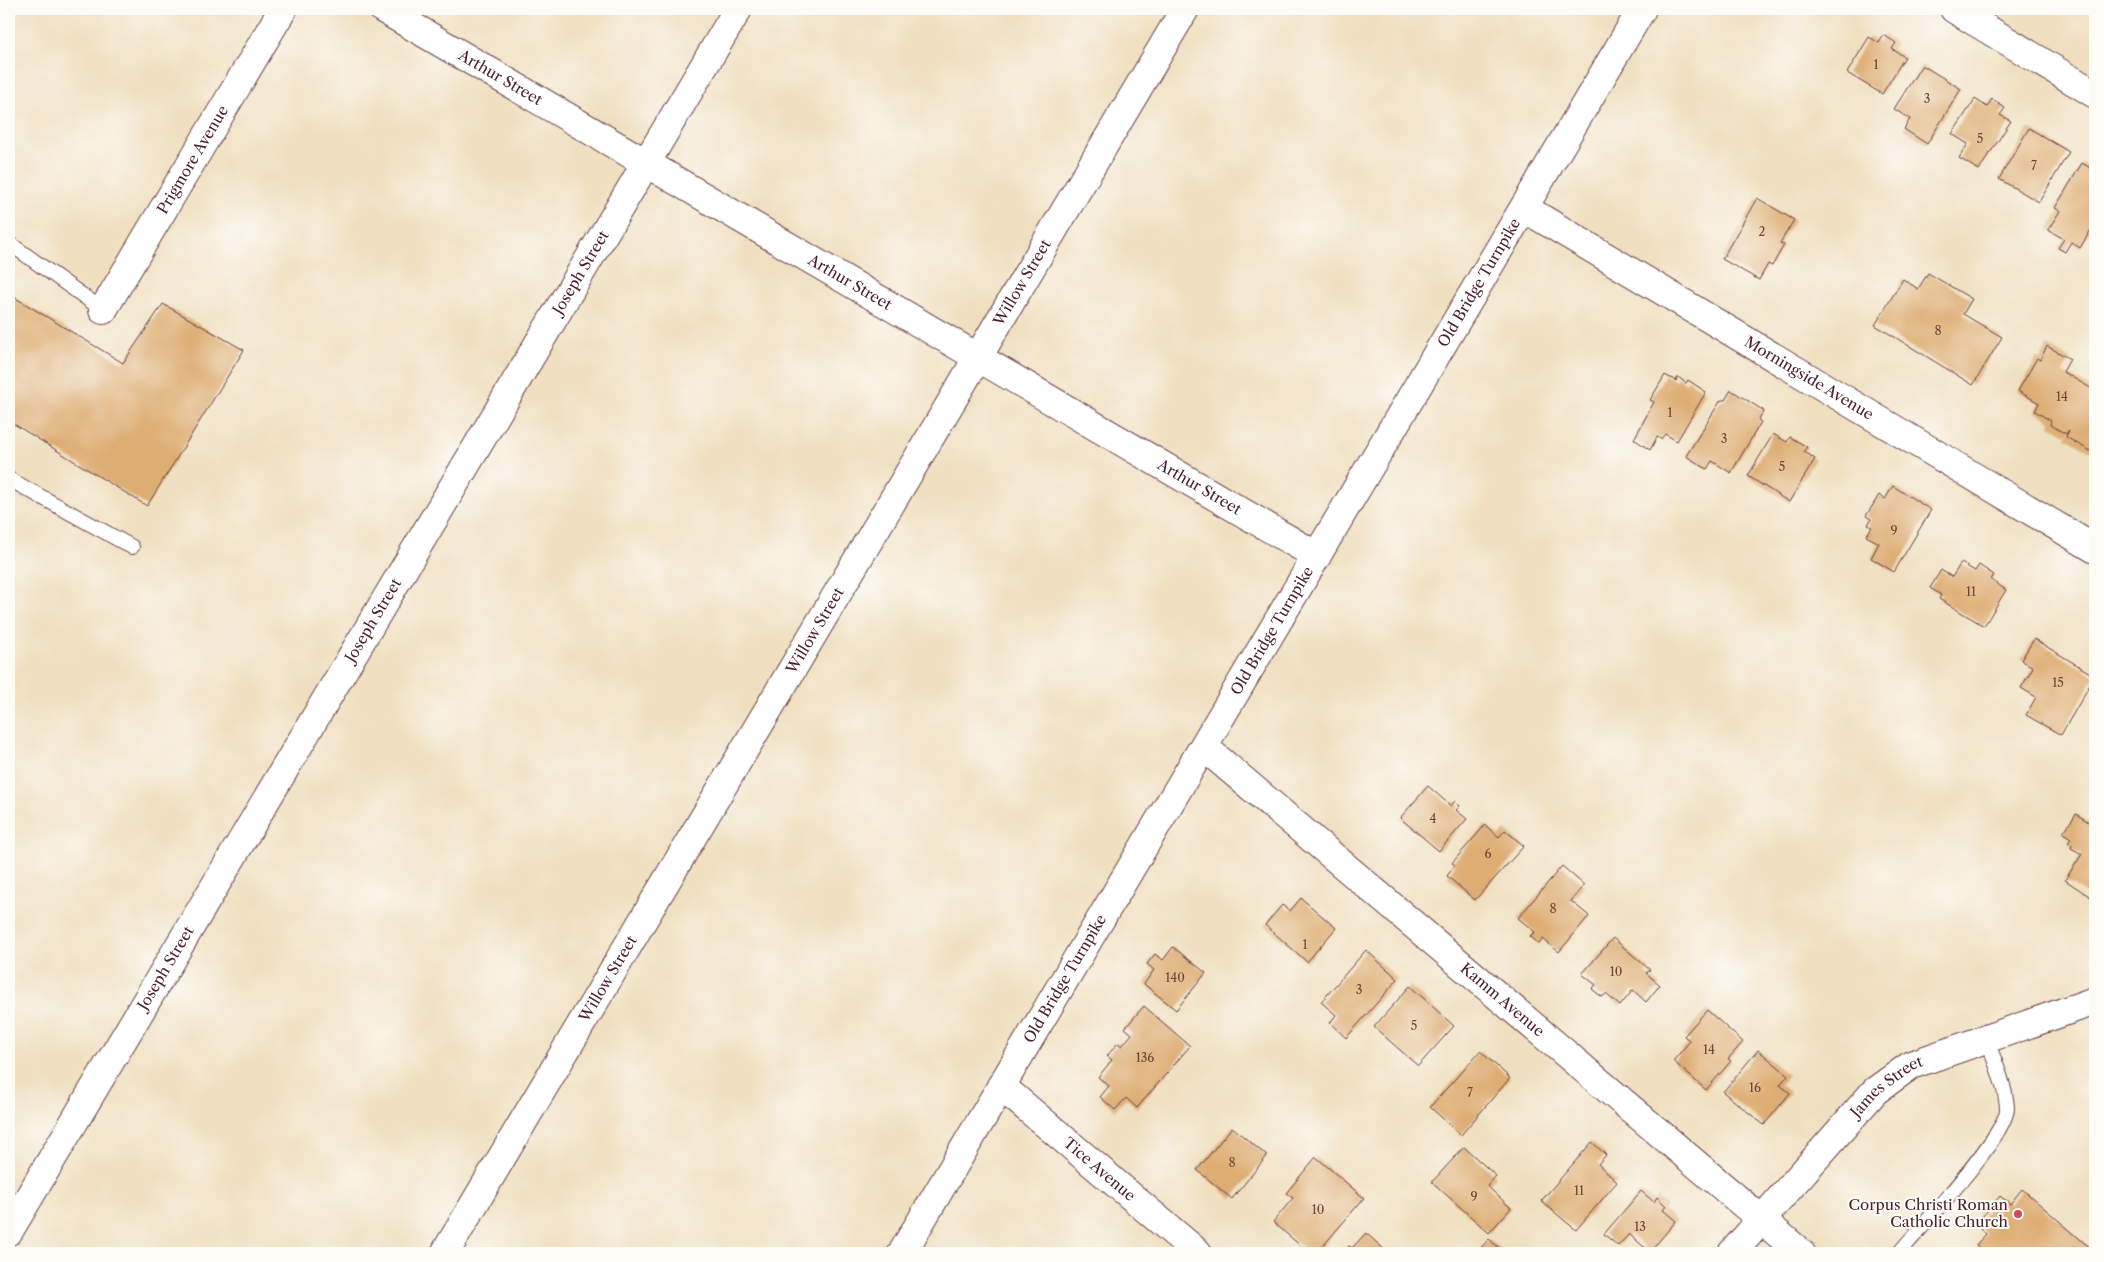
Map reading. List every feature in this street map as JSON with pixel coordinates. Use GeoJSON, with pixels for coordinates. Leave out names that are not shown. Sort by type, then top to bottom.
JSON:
{"type":"FeatureCollection","features":[{"type":"Feature","properties":{"kind":"street","name":"Prigmore Avenue"},"geometry":{"type":"LineString","coordinates":[[103,310],[283,9]]}},
{"type":"Feature","properties":{"kind":"street","name":"Arthur Street"},"geometry":{"type":"LineString","coordinates":[[383,9],[1317,556]]}},
{"type":"Feature","properties":{"kind":"street","name":"Joseph Street"},"geometry":{"type":"LineString","coordinates":[[9,1231],[738,9]]}},
{"type":"Feature","properties":{"kind":"street","name":"Willow Street"},"geometry":{"type":"LineString","coordinates":[[445,1253],[1185,9]]}},
{"type":"Feature","properties":{"kind":"street","name":"Old Bridge Turnpike"},"geometry":{"type":"LineString","coordinates":[[902,1253],[1642,9]]}},
{"type":"Feature","properties":{"kind":"street"},"geometry":{"type":"LineString","coordinates":[[1954,9],[2095,94]]}},
{"type":"Feature","properties":{"kind":"street","name":"Morningside Avenue"},"geometry":{"type":"LineString","coordinates":[[1524,208],[2095,549]]}},
{"type":"Feature","properties":{"kind":"street","name":"Kamm Avenue"},"geometry":{"type":"LineString","coordinates":[[1204,747],[1801,1253]]}},
{"type":"Feature","properties":{"kind":"street","name":"James Street"},"geometry":{"type":"LineString","coordinates":[[1732,1253],[1875,1091],[1911,1065],[2095,1001]]}},
{"type":"Feature","properties":{"kind":"street","name":"Tice Avenue"},"geometry":{"type":"LineString","coordinates":[[1001,1086],[1198,1253]]}},
{"type":"Feature","properties":{"kind":"lane"},"geometry":{"type":"LineString","coordinates":[[9,243],[103,310]]}},
{"type":"Feature","properties":{"kind":"lane"},"geometry":{"type":"LineString","coordinates":[[9,479],[132,547]]}},
{"type":"Feature","properties":{"kind":"lane"},"geometry":{"type":"LineString","coordinates":[[1899,1253],[1995,1138],[2007,1109],[1997,1068],[1986,1039]]}},
{"type":"Feature","properties":{"kind":"building"},"geometry":{"type":"Polygon","coordinates":[[[1884,35],[1896,43],[1892,49],[1905,57],[1882,94],[1847,73],[1869,37],[1879,43],[1884,35]]]}},
{"type":"Feature","properties":{"kind":"building"},"geometry":{"type":"Polygon","coordinates":[[[1922,65],[1961,89],[1927,144],[1904,129],[1910,119],[1894,109],[1922,65]]]}},
{"type":"Feature","properties":{"kind":"building"},"geometry":{"type":"Polygon","coordinates":[[[1975,99],[1987,107],[1992,99],[2005,108],[2000,115],[2011,121],[1979,170],[1959,158],[1968,144],[1952,134],[1975,99]]]}},
{"type":"Feature","properties":{"kind":"building"},"geometry":{"type":"Polygon","coordinates":[[[2029,128],[2069,152],[2039,202],[1999,179],[2029,128]]]}},
{"type":"Feature","properties":{"kind":"building"},"geometry":{"type":"Polygon","coordinates":[[[2082,163],[2095,171],[2095,223],[2080,248],[2071,242],[2065,252],[2058,248],[2064,239],[2048,230],[2060,211],[2055,208],[2082,163]]]}},
{"type":"Feature","properties":{"kind":"building"},"geometry":{"type":"Polygon","coordinates":[[[1757,198],[1794,220],[1780,243],[1784,245],[1772,266],[1768,264],[1759,280],[1722,259],[1757,198]]]}},
{"type":"Feature","properties":{"kind":"building"},"geometry":{"type":"Polygon","coordinates":[[[1928,273],[1972,299],[1963,314],[2002,337],[1973,385],[1875,325],[1903,279],[1918,289],[1928,273]]]}},
{"type":"Feature","properties":{"kind":"building"},"geometry":{"type":"Polygon","coordinates":[[[9,294],[123,363],[163,304],[244,350],[147,506],[9,421],[9,294]]]}},
{"type":"Feature","properties":{"kind":"building"},"geometry":{"type":"Polygon","coordinates":[[[2047,346],[2070,359],[2063,372],[2094,390],[2095,387],[2095,442],[2090,451],[2066,437],[2069,430],[2066,434],[2050,425],[2051,421],[2035,411],[2039,403],[2018,391],[2037,358],[2040,360],[2047,346]]]}},
{"type":"Feature","properties":{"kind":"building"},"geometry":{"type":"Polygon","coordinates":[[[1665,375],[1676,381],[1678,377],[1686,383],[1688,380],[1706,392],[1677,441],[1665,434],[1661,439],[1657,437],[1650,450],[1634,439],[1654,402],[1650,400],[1665,375]]]}},
{"type":"Feature","properties":{"kind":"building"},"geometry":{"type":"Polygon","coordinates":[[[1731,390],[1764,411],[1758,420],[1761,422],[1731,473],[1712,461],[1707,469],[1686,456],[1721,400],[1725,400],[1731,390]]]}},
{"type":"Feature","properties":{"kind":"building"},"geometry":{"type":"Polygon","coordinates":[[[1773,434],[1787,442],[1790,437],[1807,447],[1804,451],[1815,459],[1789,502],[1748,476],[1773,434]]]}},
{"type":"Feature","properties":{"kind":"building"},"geometry":{"type":"Polygon","coordinates":[[[1893,486],[1931,510],[1894,572],[1871,558],[1879,543],[1866,536],[1872,527],[1868,525],[1871,519],[1866,516],[1879,495],[1885,499],[1893,486]]]}},
{"type":"Feature","properties":{"kind":"building"},"geometry":{"type":"Polygon","coordinates":[[[1961,563],[1975,571],[1979,565],[1994,575],[1991,580],[2006,590],[1984,626],[1939,599],[1941,595],[1930,588],[1941,570],[1952,577],[1961,563]]]}},
{"type":"Feature","properties":{"kind":"building"},"geometry":{"type":"Polygon","coordinates":[[[2034,639],[2095,676],[2061,735],[2026,715],[2036,697],[2021,688],[2033,667],[2021,660],[2034,639]]]}},
{"type":"Feature","properties":{"kind":"building"},"geometry":{"type":"Polygon","coordinates":[[[1428,786],[1451,806],[1455,801],[1460,806],[1456,810],[1467,819],[1439,851],[1400,818],[1428,786]]]}},
{"type":"Feature","properties":{"kind":"building"},"geometry":{"type":"Polygon","coordinates":[[[2076,814],[2095,826],[2095,900],[2065,880],[2082,854],[2071,848],[2072,845],[2068,843],[2071,838],[2063,833],[2076,814]]]}},
{"type":"Feature","properties":{"kind":"building"},"geometry":{"type":"Polygon","coordinates":[[[1485,825],[1499,837],[1505,830],[1524,846],[1475,900],[1447,876],[1455,865],[1452,863],[1485,825]]]}},
{"type":"Feature","properties":{"kind":"building"},"geometry":{"type":"Polygon","coordinates":[[[1562,866],[1584,885],[1571,901],[1589,916],[1559,952],[1543,939],[1539,944],[1530,936],[1535,932],[1518,918],[1562,866]]]}},
{"type":"Feature","properties":{"kind":"building"},"geometry":{"type":"Polygon","coordinates":[[[1301,898],[1336,928],[1307,962],[1265,925],[1282,905],[1290,911],[1301,898]]]}},
{"type":"Feature","properties":{"kind":"building"},"geometry":{"type":"Polygon","coordinates":[[[1613,938],[1650,970],[1646,973],[1660,985],[1646,1002],[1633,990],[1620,1006],[1606,994],[1602,997],[1592,989],[1596,985],[1582,974],[1613,938]]]}},
{"type":"Feature","properties":{"kind":"building"},"geometry":{"type":"Polygon","coordinates":[[[1173,947],[1206,973],[1176,1010],[1144,984],[1154,970],[1147,964],[1155,954],[1163,960],[1173,947]]]}},
{"type":"Feature","properties":{"kind":"building"},"geometry":{"type":"Polygon","coordinates":[[[1366,950],[1398,979],[1346,1038],[1330,1023],[1336,1015],[1321,1002],[1366,950]]]}},
{"type":"Feature","properties":{"kind":"building"},"geometry":{"type":"Polygon","coordinates":[[[1410,986],[1454,1026],[1418,1066],[1374,1027],[1410,986]]]}},
{"type":"Feature","properties":{"kind":"building"},"geometry":{"type":"Polygon","coordinates":[[[1144,1006],[1190,1046],[1137,1108],[1126,1098],[1115,1110],[1100,1097],[1109,1086],[1098,1077],[1112,1060],[1107,1056],[1118,1043],[1122,1046],[1132,1034],[1125,1028],[1144,1006]]]}},
{"type":"Feature","properties":{"kind":"building"},"geometry":{"type":"Polygon","coordinates":[[[1707,1010],[1743,1042],[1728,1059],[1731,1061],[1706,1090],[1673,1061],[1690,1041],[1684,1036],[1707,1010]]]}},
{"type":"Feature","properties":{"kind":"building"},"geometry":{"type":"Polygon","coordinates":[[[1758,1050],[1788,1075],[1780,1085],[1790,1093],[1764,1125],[1723,1092],[1758,1050]]]}},
{"type":"Feature","properties":{"kind":"building"},"geometry":{"type":"Polygon","coordinates":[[[1480,1051],[1510,1078],[1461,1135],[1430,1107],[1480,1051]]]}},
{"type":"Feature","properties":{"kind":"building"},"geometry":{"type":"Polygon","coordinates":[[[1232,1127],[1267,1156],[1232,1199],[1197,1170],[1232,1127]]]}},
{"type":"Feature","properties":{"kind":"building"},"geometry":{"type":"Polygon","coordinates":[[[1592,1142],[1606,1155],[1598,1164],[1617,1182],[1576,1230],[1541,1201],[1592,1142]]]}},
{"type":"Feature","properties":{"kind":"building"},"geometry":{"type":"Polygon","coordinates":[[[1464,1147],[1496,1176],[1487,1186],[1511,1208],[1489,1233],[1432,1182],[1464,1147]]]}},
{"type":"Feature","properties":{"kind":"building"},"geometry":{"type":"Polygon","coordinates":[[[1316,1157],[1364,1198],[1317,1253],[1309,1253],[1273,1222],[1293,1198],[1286,1193],[1316,1157]]]}},
{"type":"Feature","properties":{"kind":"building","name":"Corpus Christi Roman Catholic Church"},"geometry":{"type":"Polygon","coordinates":[[[2022,1189],[2095,1253],[1986,1253],[1976,1245],[1986,1234],[1976,1224],[2000,1196],[2010,1204],[2022,1189]]]}},
{"type":"Feature","properties":{"kind":"building"},"geometry":{"type":"Polygon","coordinates":[[[1641,1191],[1654,1202],[1657,1197],[1666,1206],[1663,1210],[1676,1221],[1650,1252],[1629,1234],[1618,1246],[1604,1234],[1641,1191]]]}},
{"type":"Feature","properties":{"kind":"building"},"geometry":{"type":"Polygon","coordinates":[[[1366,1233],[1388,1253],[1343,1253],[1349,1246],[1352,1248],[1366,1233]]]}},
{"type":"Feature","properties":{"kind":"building"},"geometry":{"type":"Polygon","coordinates":[[[1489,1239],[1505,1253],[1476,1253],[1489,1239]]]}},
{"type":"Feature","properties":{"kind":"place","name":"Corpus Christi Roman Catholic Church"},"geometry":{"type":"Point","coordinates":[2018,1214]}}]}
